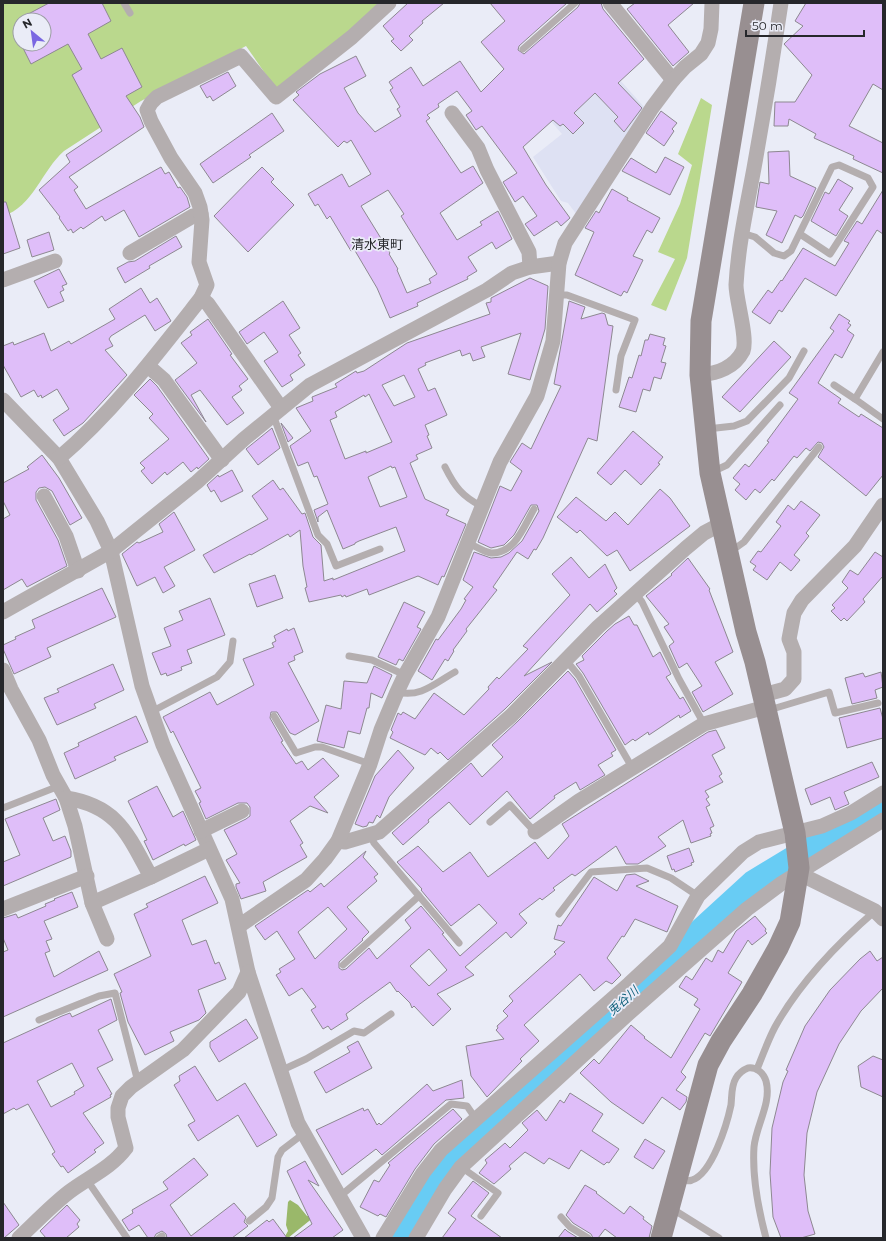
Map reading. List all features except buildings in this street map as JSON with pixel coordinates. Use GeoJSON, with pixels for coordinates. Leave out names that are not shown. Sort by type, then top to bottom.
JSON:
{"type":"FeatureCollection","features":[{"type":"Feature","properties":{"kind":"street"},"geometry":{"type":"LineString","coordinates":[[58,458],[75,444],[148,366],[201,298],[207,285],[199,262],[202,214],[195,193],[171,158],[151,122],[147,110],[151,103],[158,97],[241,56],[276,97],[352,37],[389,3]]}},
{"type":"Feature","properties":{"kind":"street"},"geometry":{"type":"LineString","coordinates":[[610,3],[673,80]]}},
{"type":"Feature","properties":{"kind":"street"},"geometry":{"type":"LineString","coordinates":[[239,926],[306,880],[325,859],[338,841],[370,764],[381,730],[404,675],[438,617],[468,543],[481,506],[500,462],[537,396],[553,341],[558,295],[559,263],[565,243],[652,108],[685,66],[700,54],[708,43],[711,29],[712,3]]}},
{"type":"Feature","properties":{"kind":"street"},"geometry":{"type":"LineString","coordinates":[[661,1238],[708,1065],[721,1041],[752,994],[778,948],[790,922],[797,856],[765,704],[728,554],[710,473],[700,375],[700,320],[754,3]]}},
{"type":"Feature","properties":{"kind":"street"},"geometry":{"type":"LineString","coordinates":[[700,375],[716,373],[728,367],[736,360],[743,349],[744,338],[736,285],[742,233],[781,3]]}},
{"type":"Feature","properties":{"kind":"street"},"geometry":{"type":"LineString","coordinates":[[452,113],[478,148],[487,170],[530,252],[530,267]]}},
{"type":"Feature","properties":{"kind":"street"},"geometry":{"type":"LineString","coordinates":[[130,253],[193,216],[202,214]]}},
{"type":"Feature","properties":{"kind":"street"},"geometry":{"type":"LineString","coordinates":[[3,280],[55,261]]}},
{"type":"Feature","properties":{"kind":"street"},"geometry":{"type":"LineString","coordinates":[[3,612],[111,551],[197,482],[310,385],[487,290],[512,273],[530,267],[559,263]]}},
{"type":"Feature","properties":{"kind":"street"},"geometry":{"type":"LineString","coordinates":[[201,298],[208,304],[277,412]]}},
{"type":"Feature","properties":{"kind":"street"},"geometry":{"type":"LineString","coordinates":[[148,366],[164,380],[222,460]]}},
{"type":"Feature","properties":{"kind":"street"},"geometry":{"type":"LineString","coordinates":[[3,400],[58,458],[97,521],[111,551],[142,686],[163,745],[232,899],[248,972],[280,1071],[303,1134],[360,1237]]}},
{"type":"Feature","properties":{"kind":"street"},"geometry":{"type":"LineString","coordinates":[[44,496],[66,536],[78,571]]}},
{"type":"Feature","properties":{"kind":"street"},"geometry":{"type":"LineString","coordinates":[[535,832],[579,801],[704,724],[765,704],[785,689],[794,679],[794,652],[789,639],[794,613],[802,600],[855,546],[883,505]]}},
{"type":"Feature","properties":{"kind":"street"},"geometry":{"type":"LineString","coordinates":[[338,841],[346,842],[370,836],[379,832],[511,716],[549,680],[565,659],[635,593],[704,533],[721,524]]}},
{"type":"Feature","properties":{"kind":"street"},"geometry":{"type":"LineString","coordinates":[[3,670],[11,689],[39,740],[76,826],[92,903],[107,939]]}},
{"type":"Feature","properties":{"kind":"street"},"geometry":{"type":"LineString","coordinates":[[62,792],[104,810],[119,823],[151,877]]}},
{"type":"Feature","properties":{"kind":"street"},"geometry":{"type":"LineString","coordinates":[[416,1238],[445,1189],[461,1167],[629,1013],[746,909],[764,895],[822,826],[851,813],[883,793]]}},
{"type":"Feature","properties":{"kind":"street"},"geometry":{"type":"LineString","coordinates":[[201,831],[242,811]]}},
{"type":"Feature","properties":{"kind":"street"},"geometry":{"type":"LineString","coordinates":[[797,856],[883,820]]}},
{"type":"Feature","properties":{"kind":"street"},"geometry":{"type":"LineString","coordinates":[[384,1238],[424,1172],[441,1150],[670,946],[698,896],[743,852],[759,842],[797,856],[879,915]]}},
{"type":"Feature","properties":{"kind":"street"},"geometry":{"type":"LineString","coordinates":[[92,903],[209,850]]}},
{"type":"Feature","properties":{"kind":"street"},"geometry":{"type":"LineString","coordinates":[[3,909],[87,876]]}},
{"type":"Feature","properties":{"kind":"street"},"geometry":{"type":"LineString","coordinates":[[19,1238],[60,1200],[108,1166],[126,1148],[118,1117],[118,1108],[122,1096],[138,1082],[183,1050],[239,992],[248,972]]}},
{"type":"Feature","properties":{"kind":"lane"},"geometry":{"type":"LineString","coordinates":[[124,3],[130,13]]}},
{"type":"Feature","properties":{"kind":"lane"},"geometry":{"type":"LineString","coordinates":[[523,49],[575,3]]}},
{"type":"Feature","properties":{"kind":"lane"},"geometry":{"type":"LineString","coordinates":[[742,233],[755,237],[774,253],[784,256],[791,251],[832,167],[838,165],[868,178],[873,187],[830,254],[800,234]]}},
{"type":"Feature","properties":{"kind":"lane"},"geometry":{"type":"LineString","coordinates":[[558,295],[567,295],[635,320],[622,356],[616,390]]}},
{"type":"Feature","properties":{"kind":"lane"},"geometry":{"type":"LineString","coordinates":[[705,429],[734,426],[747,421],[789,378],[804,351]]}},
{"type":"Feature","properties":{"kind":"lane"},"geometry":{"type":"LineString","coordinates":[[855,399],[883,352]]}},
{"type":"Feature","properties":{"kind":"lane"},"geometry":{"type":"LineString","coordinates":[[834,385],[883,419]]}},
{"type":"Feature","properties":{"kind":"lane"},"geometry":{"type":"LineString","coordinates":[[710,473],[727,465],[780,405]]}},
{"type":"Feature","properties":{"kind":"lane"},"geometry":{"type":"LineString","coordinates":[[277,412],[318,535],[327,544],[336,566],[380,549]]}},
{"type":"Feature","properties":{"kind":"lane"},"geometry":{"type":"LineString","coordinates":[[728,554],[744,542],[819,447]]}},
{"type":"Feature","properties":{"kind":"lane"},"geometry":{"type":"LineString","coordinates":[[445,467],[465,498],[481,506]]}},
{"type":"Feature","properties":{"kind":"lane"},"geometry":{"type":"LineString","coordinates":[[468,543],[490,553],[513,546],[534,509]]}},
{"type":"Feature","properties":{"kind":"lane"},"geometry":{"type":"LineString","coordinates":[[635,593],[642,602],[679,679],[704,724]]}},
{"type":"Feature","properties":{"kind":"lane"},"geometry":{"type":"LineString","coordinates":[[151,712],[217,677],[230,662],[233,641]]}},
{"type":"Feature","properties":{"kind":"lane"},"geometry":{"type":"LineString","coordinates":[[349,656],[372,660],[404,675]]}},
{"type":"Feature","properties":{"kind":"lane"},"geometry":{"type":"LineString","coordinates":[[565,659],[579,676],[633,769]]}},
{"type":"Feature","properties":{"kind":"lane"},"geometry":{"type":"LineString","coordinates":[[397,692],[408,695],[418,693],[455,672]]}},
{"type":"Feature","properties":{"kind":"lane"},"geometry":{"type":"LineString","coordinates":[[765,704],[829,692],[835,713],[878,702]]}},
{"type":"Feature","properties":{"kind":"lane"},"geometry":{"type":"LineString","coordinates":[[274,716],[296,753],[315,747],[322,747],[370,764]]}},
{"type":"Feature","properties":{"kind":"lane"},"geometry":{"type":"LineString","coordinates":[[3,808],[62,792]]}},
{"type":"Feature","properties":{"kind":"lane"},"geometry":{"type":"LineString","coordinates":[[490,822],[510,805],[535,832]]}},
{"type":"Feature","properties":{"kind":"lane"},"geometry":{"type":"LineString","coordinates":[[370,836],[374,843],[459,943]]}},
{"type":"Feature","properties":{"kind":"lane"},"geometry":{"type":"LineString","coordinates":[[559,914],[591,872],[647,868],[671,878],[698,896]]}},
{"type":"Feature","properties":{"kind":"lane"},"geometry":{"type":"LineString","coordinates":[[343,965],[420,896]]}},
{"type":"Feature","properties":{"kind":"lane"},"geometry":{"type":"LineString","coordinates":[[757,1069],[775,1026],[810,976],[841,942],[879,915]]}},
{"type":"Feature","properties":{"kind":"lane"},"geometry":{"type":"LineString","coordinates":[[39,1020],[99,996],[115,993],[138,1082]]}},
{"type":"Feature","properties":{"kind":"lane"},"geometry":{"type":"LineString","coordinates":[[280,1071],[306,1059],[354,1031],[364,1033],[391,1014]]}},
{"type":"Feature","properties":{"kind":"lane"},"geometry":{"type":"LineString","coordinates":[[677,1180],[691,1181],[697,1177],[712,1158],[724,1132],[731,1104],[732,1086],[736,1077],[748,1068],[757,1069],[763,1074],[767,1092],[754,1145],[754,1175],[757,1204],[766,1238]]}},
{"type":"Feature","properties":{"kind":"lane"},"geometry":{"type":"LineString","coordinates":[[339,1197],[451,1104],[467,1106],[476,1119]]}},
{"type":"Feature","properties":{"kind":"lane"},"geometry":{"type":"LineString","coordinates":[[249,1221],[266,1207],[272,1198],[278,1157],[282,1150],[303,1134]]}},
{"type":"Feature","properties":{"kind":"lane"},"geometry":{"type":"LineString","coordinates":[[461,1167],[498,1193],[481,1216]]}},
{"type":"Feature","properties":{"kind":"lane"},"geometry":{"type":"LineString","coordinates":[[87,1180],[127,1238]]}},
{"type":"Feature","properties":{"kind":"lane"},"geometry":{"type":"LineString","coordinates":[[669,1207],[719,1238]]}},
{"type":"Feature","properties":{"kind":"lane"},"geometry":{"type":"LineString","coordinates":[[561,1217],[570,1227],[588,1238]]}},
{"type":"Feature","properties":{"kind":"shaded area"},"geometry":{"type":"Polygon","coordinates":[[[593,50],[645,108],[577,215],[568,203],[561,201],[533,157],[562,134],[537,105],[593,50]]]}},
{"type":"Feature","properties":{"kind":"green space"},"geometry":{"type":"Polygon","coordinates":[[[3,3],[381,3],[356,28],[276,89],[246,46],[141,101],[64,151],[49,168],[30,196],[22,205],[3,216],[3,3]]]}},
{"type":"Feature","properties":{"kind":"green space"},"geometry":{"type":"Polygon","coordinates":[[[701,98],[712,105],[687,258],[666,311],[651,305],[675,259],[658,252],[680,204],[692,165],[678,154],[701,98]]]}},
{"type":"Feature","properties":{"kind":"green space"},"geometry":{"type":"Polygon","coordinates":[[[290,1200],[298,1205],[307,1216],[314,1217],[288,1238],[284,1238],[288,1231],[286,1225],[288,1202],[290,1200]]]}},
{"type":"Feature","properties":{"kind":"waterway","name":"兎谷川"},"geometry":{"type":"LineString","coordinates":[[402,1238],[431,1186],[472,1136],[754,884],[883,806]]}},
{"type":"Feature","properties":{"kind":"district","name":"清水東町"},"geometry":{"type":"Point","coordinates":[377,244]}}]}
